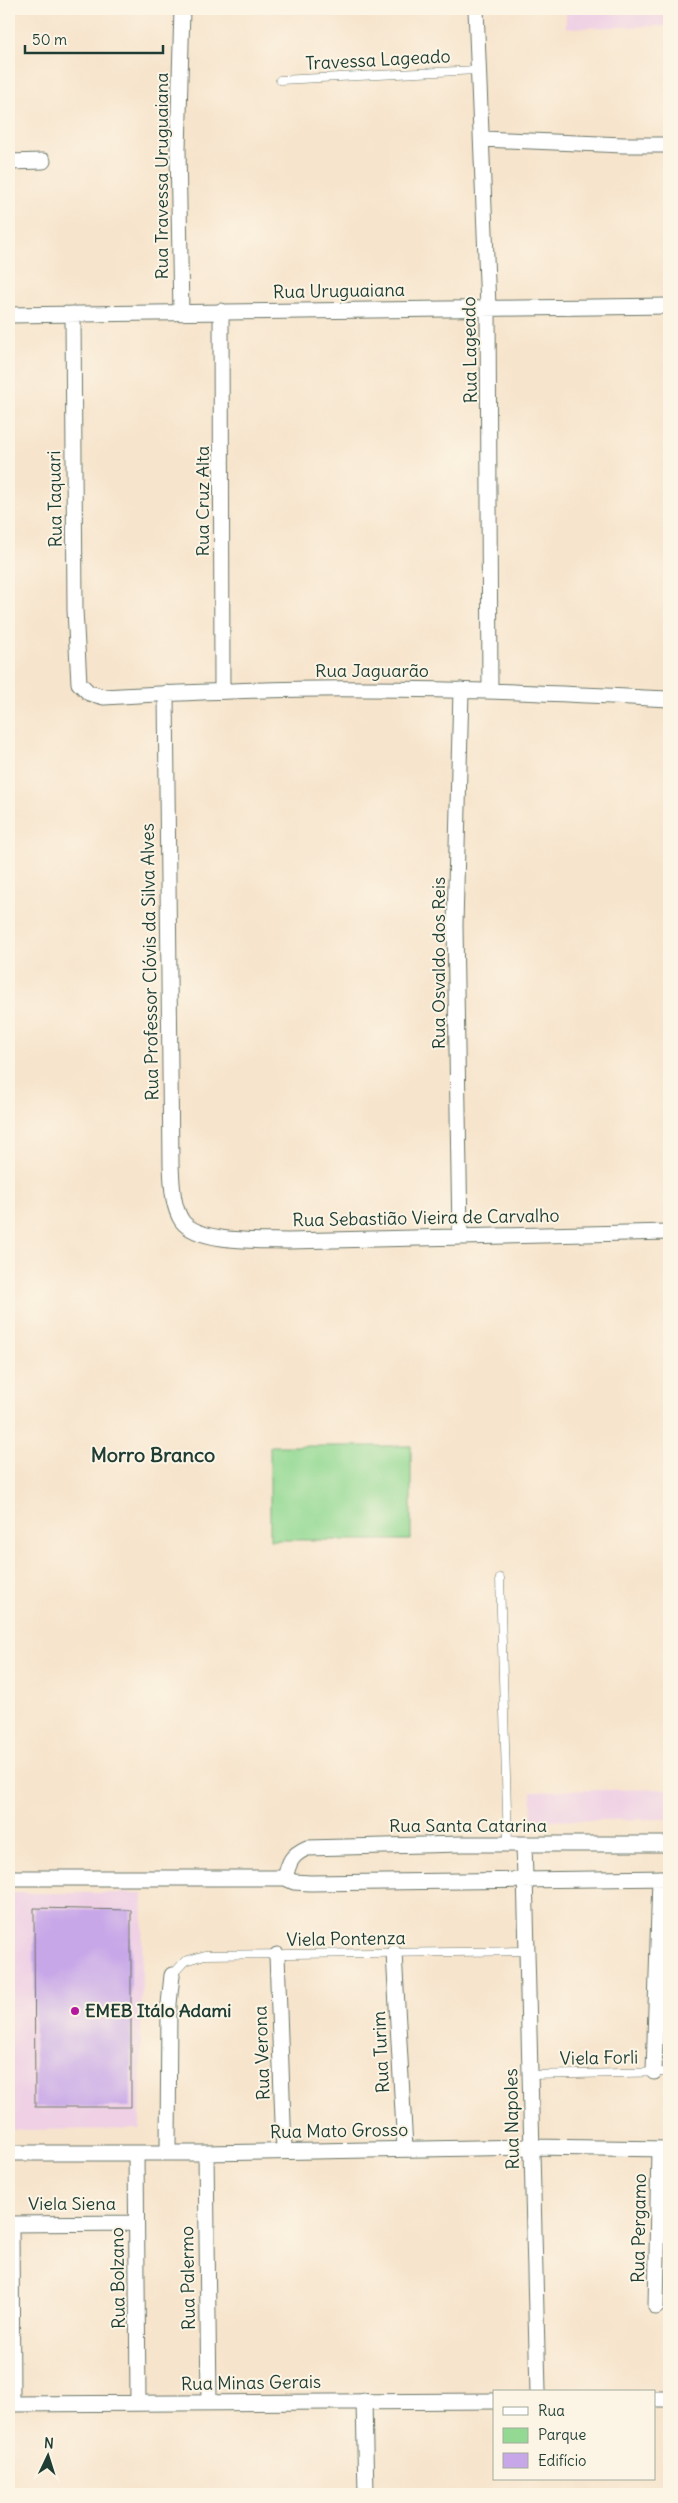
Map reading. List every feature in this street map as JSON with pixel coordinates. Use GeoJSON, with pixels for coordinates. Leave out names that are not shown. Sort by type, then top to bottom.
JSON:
{"type":"FeatureCollection","features":[{"type":"Feature","properties":{"kind":"street","name":"Rua Travessa Uruguaiana"},"geometry":{"type":"LineString","coordinates":[[181,312],[178,149],[182,9]]}},
{"type":"Feature","properties":{"kind":"street","name":"Rua Lageado"},"geometry":{"type":"LineString","coordinates":[[476,9],[488,307],[490,690]]}},
{"type":"Feature","properties":{"kind":"street"},"geometry":{"type":"LineString","coordinates":[[482,139],[669,145]]}},
{"type":"Feature","properties":{"kind":"street"},"geometry":{"type":"LineString","coordinates":[[9,162],[43,161]]}},
{"type":"Feature","properties":{"kind":"street","name":"Rua Uruguaiana"},"geometry":{"type":"LineString","coordinates":[[9,315],[669,306]]}},
{"type":"Feature","properties":{"kind":"street","name":"Rua Cruz Alta"},"geometry":{"type":"LineString","coordinates":[[221,311],[222,691]]}},
{"type":"Feature","properties":{"kind":"street","name":"Rua Taquari"},"geometry":{"type":"LineString","coordinates":[[73,314],[75,610],[79,683]]}},
{"type":"Feature","properties":{"kind":"street","name":"Rua Jaguarão"},"geometry":{"type":"LineString","coordinates":[[79,683],[89,693],[104,696],[366,688],[490,690],[669,699]]}},
{"type":"Feature","properties":{"kind":"street","name":"Rua Osvaldo dos Reis"},"geometry":{"type":"LineString","coordinates":[[460,1236],[455,925],[461,690]]}},
{"type":"Feature","properties":{"kind":"street","name":"Rua Professor Clóvis da Silva Alves"},"geometry":{"type":"LineString","coordinates":[[166,694],[171,1165],[177,1210],[187,1226]]}},
{"type":"Feature","properties":{"kind":"street","name":"Rua Sebastião Vieira de Carvalho"},"geometry":{"type":"LineString","coordinates":[[187,1226],[206,1234],[289,1241],[669,1232]]}},
{"type":"Feature","properties":{"kind":"street","name":"Rua Santa Catarina"},"geometry":{"type":"LineString","coordinates":[[285,1878],[290,1859],[296,1853],[307,1848],[508,1844],[669,1844]]}},
{"type":"Feature","properties":{"kind":"street","name":"Rua Napoles"},"geometry":{"type":"LineString","coordinates":[[524,1845],[529,1951],[530,2147],[538,2390]]}},
{"type":"Feature","properties":{"kind":"street"},"geometry":{"type":"LineString","coordinates":[[9,1878],[285,1878],[294,1882],[310,1883],[665,1878],[654,2072]]}},
{"type":"Feature","properties":{"kind":"street","name":"Rua Turim"},"geometry":{"type":"LineString","coordinates":[[394,1953],[405,2148]]}},
{"type":"Feature","properties":{"kind":"street","name":"Rua Verona"},"geometry":{"type":"LineString","coordinates":[[277,1955],[284,2150]]}},
{"type":"Feature","properties":{"kind":"street"},"geometry":{"type":"LineString","coordinates":[[168,2152],[169,2004],[172,1976]]}},
{"type":"Feature","properties":{"kind":"street","name":"Rua Mato Grosso"},"geometry":{"type":"LineString","coordinates":[[9,2154],[206,2153],[284,2150],[530,2147],[664,2149]]}},
{"type":"Feature","properties":{"kind":"street","name":"Rua Pergamo"},"geometry":{"type":"LineString","coordinates":[[656,2307],[664,2149]]}},
{"type":"Feature","properties":{"kind":"street","name":"Rua Bolzano"},"geometry":{"type":"LineString","coordinates":[[136,2153],[138,2403]]}},
{"type":"Feature","properties":{"kind":"street","name":"Rua Palermo"},"geometry":{"type":"LineString","coordinates":[[206,2153],[209,2402]]}},
{"type":"Feature","properties":{"kind":"street","name":"Viela Siena"},"geometry":{"type":"LineString","coordinates":[[10,2224],[136,2223]]}},
{"type":"Feature","properties":{"kind":"street"},"geometry":{"type":"LineString","coordinates":[[10,2224],[10,2404]]}},
{"type":"Feature","properties":{"kind":"street"},"geometry":{"type":"LineString","coordinates":[[656,2399],[669,2399]]}},
{"type":"Feature","properties":{"kind":"street"},"geometry":{"type":"LineString","coordinates":[[364,2401],[366,2494]]}},
{"type":"Feature","properties":{"kind":"street","name":"Rua Minas Gerais"},"geometry":{"type":"LineString","coordinates":[[10,2404],[493,2401]]}},
{"type":"Feature","properties":{"kind":"lane","name":"Travessa Lageado"},"geometry":{"type":"LineString","coordinates":[[280,80],[477,70]]}},
{"type":"Feature","properties":{"kind":"lane"},"geometry":{"type":"LineString","coordinates":[[500,1578],[508,1844]]}},
{"type":"Feature","properties":{"kind":"lane","name":"Viela Pontenza"},"geometry":{"type":"LineString","coordinates":[[172,1976],[184,1961],[205,1954],[277,1955],[529,1951]]}},
{"type":"Feature","properties":{"kind":"lane","name":"Viela Forli"},"geometry":{"type":"LineString","coordinates":[[530,2075],[669,2072]]}},
{"type":"Feature","properties":{"kind":"shaded area"},"geometry":{"type":"Polygon","coordinates":[[[566,9],[669,9],[669,26],[566,28],[566,9]]]}},
{"type":"Feature","properties":{"kind":"shaded area"},"geometry":{"type":"Polygon","coordinates":[[[669,1789],[669,1819],[532,1821],[531,1791],[669,1789]]]}},
{"type":"Feature","properties":{"kind":"shaded area","name":"EMEB Itálo Adami"},"geometry":{"type":"Polygon","coordinates":[[[9,1893],[143,1893],[140,2129],[9,2130],[9,1893]]]}},
{"type":"Feature","properties":{"kind":"green space"},"geometry":{"type":"Polygon","coordinates":[[[270,1446],[411,1446],[411,1540],[270,1540],[270,1446]]]}},
{"type":"Feature","properties":{"kind":"building","name":"EMEB Itálo Adami"},"geometry":{"type":"Polygon","coordinates":[[[34,1908],[131,1910],[131,2107],[35,2107],[34,1908]]]}},
{"type":"Feature","properties":{"kind":"place","name":"EMEB Itálo Adami"},"geometry":{"type":"Point","coordinates":[75,2011]}},
{"type":"Feature","properties":{"kind":"district","name":"Morro Branco"},"geometry":{"type":"Point","coordinates":[153,1455]}}]}
